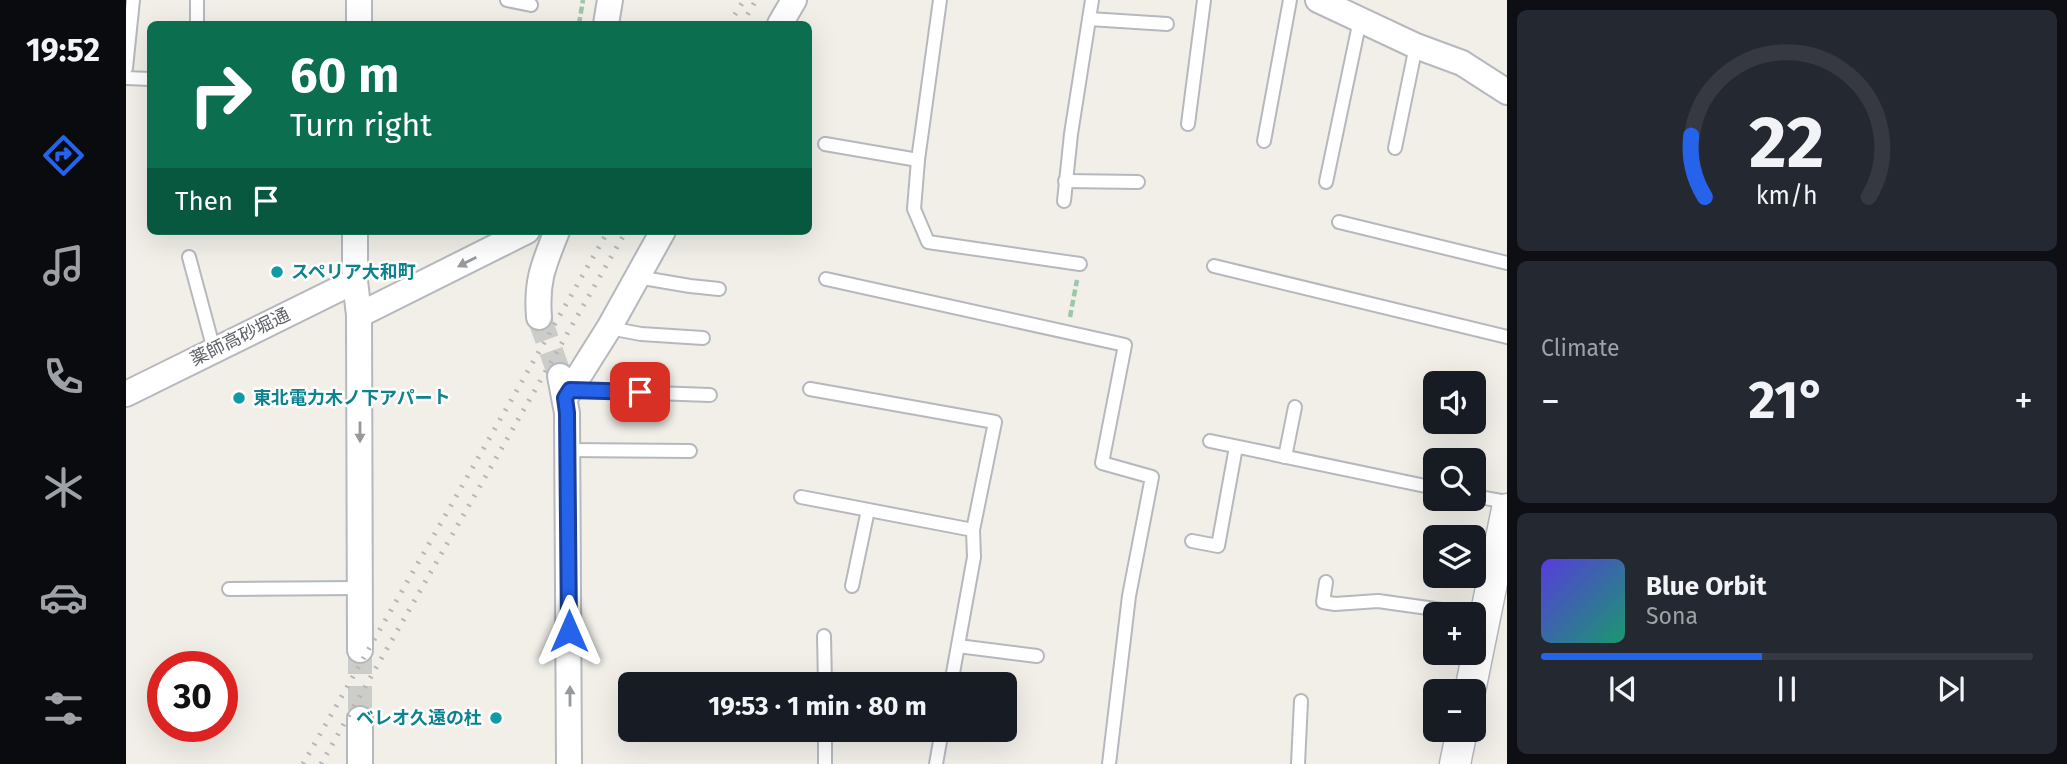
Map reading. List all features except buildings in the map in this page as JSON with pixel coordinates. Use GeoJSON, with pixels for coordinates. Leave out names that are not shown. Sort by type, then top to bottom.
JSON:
{"type":"FeatureCollection","features":[{"type":"Feature","properties":{"kind":"street"},"geometry":{"type":"LineString","coordinates":[[359,0],[359,21]]}},
{"type":"Feature","properties":{"kind":"street"},"geometry":{"type":"LineString","coordinates":[[606,21],[610,0]]}},
{"type":"Feature","properties":{"kind":"street"},"geometry":{"type":"LineString","coordinates":[[782,21],[794,0]]}},
{"type":"Feature","properties":{"kind":"street"},"geometry":{"type":"LineString","coordinates":[[1323,1],[1416,46],[1462,63],[1507,92]]}},
{"type":"Feature","properties":{"kind":"street"},"geometry":{"type":"LineString","coordinates":[[355,235],[355,281],[359,315],[360,650]]}},
{"type":"Feature","properties":{"kind":"street"},"geometry":{"type":"LineString","coordinates":[[359,315],[519,235]]}},
{"type":"Feature","properties":{"kind":"street"},"geometry":{"type":"LineString","coordinates":[[539,317],[539,278],[555,235]]}},
{"type":"Feature","properties":{"kind":"street"},"geometry":{"type":"LineString","coordinates":[[569,764],[568,450],[565,388],[609,328],[661,235]]}},
{"type":"Feature","properties":{"kind":"street","name":"薬師高砂堀通"},"geometry":{"type":"LineString","coordinates":[[126,394],[355,281]]}},
{"type":"Feature","properties":{"kind":"street"},"geometry":{"type":"LineString","coordinates":[[1486,611],[1507,509]]}},
{"type":"Feature","properties":{"kind":"street"},"geometry":{"type":"LineString","coordinates":[[360,719],[360,764]]}},
{"type":"Feature","properties":{"kind":"street"},"geometry":{"type":"LineString","coordinates":[[1455,764],[1460,742]]}},
{"type":"Feature","properties":{"kind":"lane"},"geometry":{"type":"LineString","coordinates":[[126,68],[133,0]]}},
{"type":"Feature","properties":{"kind":"lane"},"geometry":{"type":"LineString","coordinates":[[197,0],[197,21]]}},
{"type":"Feature","properties":{"kind":"lane"},"geometry":{"type":"LineString","coordinates":[[507,0],[531,5]]}},
{"type":"Feature","properties":{"kind":"lane"},"geometry":{"type":"LineString","coordinates":[[940,0],[914,209],[928,242],[1080,264]]}},
{"type":"Feature","properties":{"kind":"lane"},"geometry":{"type":"LineString","coordinates":[[1064,201],[1092,0]]}},
{"type":"Feature","properties":{"kind":"lane"},"geometry":{"type":"LineString","coordinates":[[1188,124],[1204,0]]}},
{"type":"Feature","properties":{"kind":"lane"},"geometry":{"type":"LineString","coordinates":[[1264,141],[1290,0]]}},
{"type":"Feature","properties":{"kind":"lane"},"geometry":{"type":"LineString","coordinates":[[1089,19],[1167,24]]}},
{"type":"Feature","properties":{"kind":"lane"},"geometry":{"type":"LineString","coordinates":[[1326,182],[1360,20]]}},
{"type":"Feature","properties":{"kind":"lane"},"geometry":{"type":"LineString","coordinates":[[1395,148],[1416,46]]}},
{"type":"Feature","properties":{"kind":"lane"},"geometry":{"type":"LineString","coordinates":[[126,78],[147,79]]}},
{"type":"Feature","properties":{"kind":"lane"},"geometry":{"type":"LineString","coordinates":[[825,144],[918,160]]}},
{"type":"Feature","properties":{"kind":"lane"},"geometry":{"type":"LineString","coordinates":[[1065,181],[1138,182]]}},
{"type":"Feature","properties":{"kind":"lane"},"geometry":{"type":"LineString","coordinates":[[1339,222],[1507,263]]}},
{"type":"Feature","properties":{"kind":"lane"},"geometry":{"type":"LineString","coordinates":[[189,257],[214,350]]}},
{"type":"Feature","properties":{"kind":"lane"},"geometry":{"type":"LineString","coordinates":[[1214,266],[1507,337]]}},
{"type":"Feature","properties":{"kind":"lane"},"geometry":{"type":"LineString","coordinates":[[637,276],[719,289]]}},
{"type":"Feature","properties":{"kind":"lane"},"geometry":{"type":"LineString","coordinates":[[826,279],[1125,345],[1102,463],[1152,477],[1129,596],[1109,764]]}},
{"type":"Feature","properties":{"kind":"lane"},"geometry":{"type":"LineString","coordinates":[[609,328],[641,334],[703,338]]}},
{"type":"Feature","properties":{"kind":"lane"},"geometry":{"type":"LineString","coordinates":[[565,388],[710,395]]}},
{"type":"Feature","properties":{"kind":"lane"},"geometry":{"type":"LineString","coordinates":[[810,389],[995,422],[972,530],[974,557],[953,672]]}},
{"type":"Feature","properties":{"kind":"lane"},"geometry":{"type":"LineString","coordinates":[[1285,457],[1295,407]]}},
{"type":"Feature","properties":{"kind":"lane"},"geometry":{"type":"LineString","coordinates":[[1209,442],[1423,486]]}},
{"type":"Feature","properties":{"kind":"lane"},"geometry":{"type":"LineString","coordinates":[[1192,541],[1218,546],[1236,447]]}},
{"type":"Feature","properties":{"kind":"lane"},"geometry":{"type":"LineString","coordinates":[[568,450],[690,451]]}},
{"type":"Feature","properties":{"kind":"lane"},"geometry":{"type":"LineString","coordinates":[[801,497],[972,530]]}},
{"type":"Feature","properties":{"kind":"lane"},"geometry":{"type":"LineString","coordinates":[[1486,498],[1507,502]]}},
{"type":"Feature","properties":{"kind":"lane"},"geometry":{"type":"LineString","coordinates":[[852,586],[868,510]]}},
{"type":"Feature","properties":{"kind":"lane"},"geometry":{"type":"LineString","coordinates":[[1326,582],[1322,602],[1335,604],[1378,601],[1423,607]]}},
{"type":"Feature","properties":{"kind":"lane"},"geometry":{"type":"LineString","coordinates":[[229,589],[359,588]]}},
{"type":"Feature","properties":{"kind":"lane"},"geometry":{"type":"LineString","coordinates":[[824,636],[825,672]]}},
{"type":"Feature","properties":{"kind":"lane"},"geometry":{"type":"LineString","coordinates":[[958,646],[1037,656]]}},
{"type":"Feature","properties":{"kind":"lane"},"geometry":{"type":"LineString","coordinates":[[1298,764],[1301,701]]}},
{"type":"Feature","properties":{"kind":"lane"},"geometry":{"type":"LineString","coordinates":[[825,742],[825,764]]}},
{"type":"Feature","properties":{"kind":"lane"},"geometry":{"type":"LineString","coordinates":[[936,764],[940,742]]}},
{"type":"Feature","properties":{"kind":"path"},"geometry":{"type":"LineString","coordinates":[[1067,331],[1080,264]]}},
{"type":"Feature","properties":{"kind":"tunnel"},"geometry":{"type":"LineString","coordinates":[[539,317],[560,376]]}},
{"type":"Feature","properties":{"kind":"tunnel"},"geometry":{"type":"LineString","coordinates":[[360,650],[360,719]]}},
{"type":"Feature","properties":{"kind":"railway"},"geometry":{"type":"LineString","coordinates":[[731,21],[744,0]]}},
{"type":"Feature","properties":{"kind":"railway"},"geometry":{"type":"LineString","coordinates":[[744,21],[756,0]]}},
{"type":"Feature","properties":{"kind":"railway"},"geometry":{"type":"LineString","coordinates":[[303,764],[606,235]]}},
{"type":"Feature","properties":{"kind":"railway"},"geometry":{"type":"LineString","coordinates":[[321,764],[624,235]]}},
{"type":"Feature","properties":{"kind":"place","name":"スペリア大和町"},"geometry":{"type":"Point","coordinates":[277,272]}},
{"type":"Feature","properties":{"kind":"place","name":"東北電力木ノ下アパート"},"geometry":{"type":"Point","coordinates":[239,398]}},
{"type":"Feature","properties":{"kind":"place","name":"ベレオ久遠の杜"},"geometry":{"type":"Point","coordinates":[496,718]}},
{"type":"Feature","properties":{"kind":"route"},"geometry":{"type":"LineString","coordinates":[[569,631],[565,398],[570,390],[640,392]]}}]}
